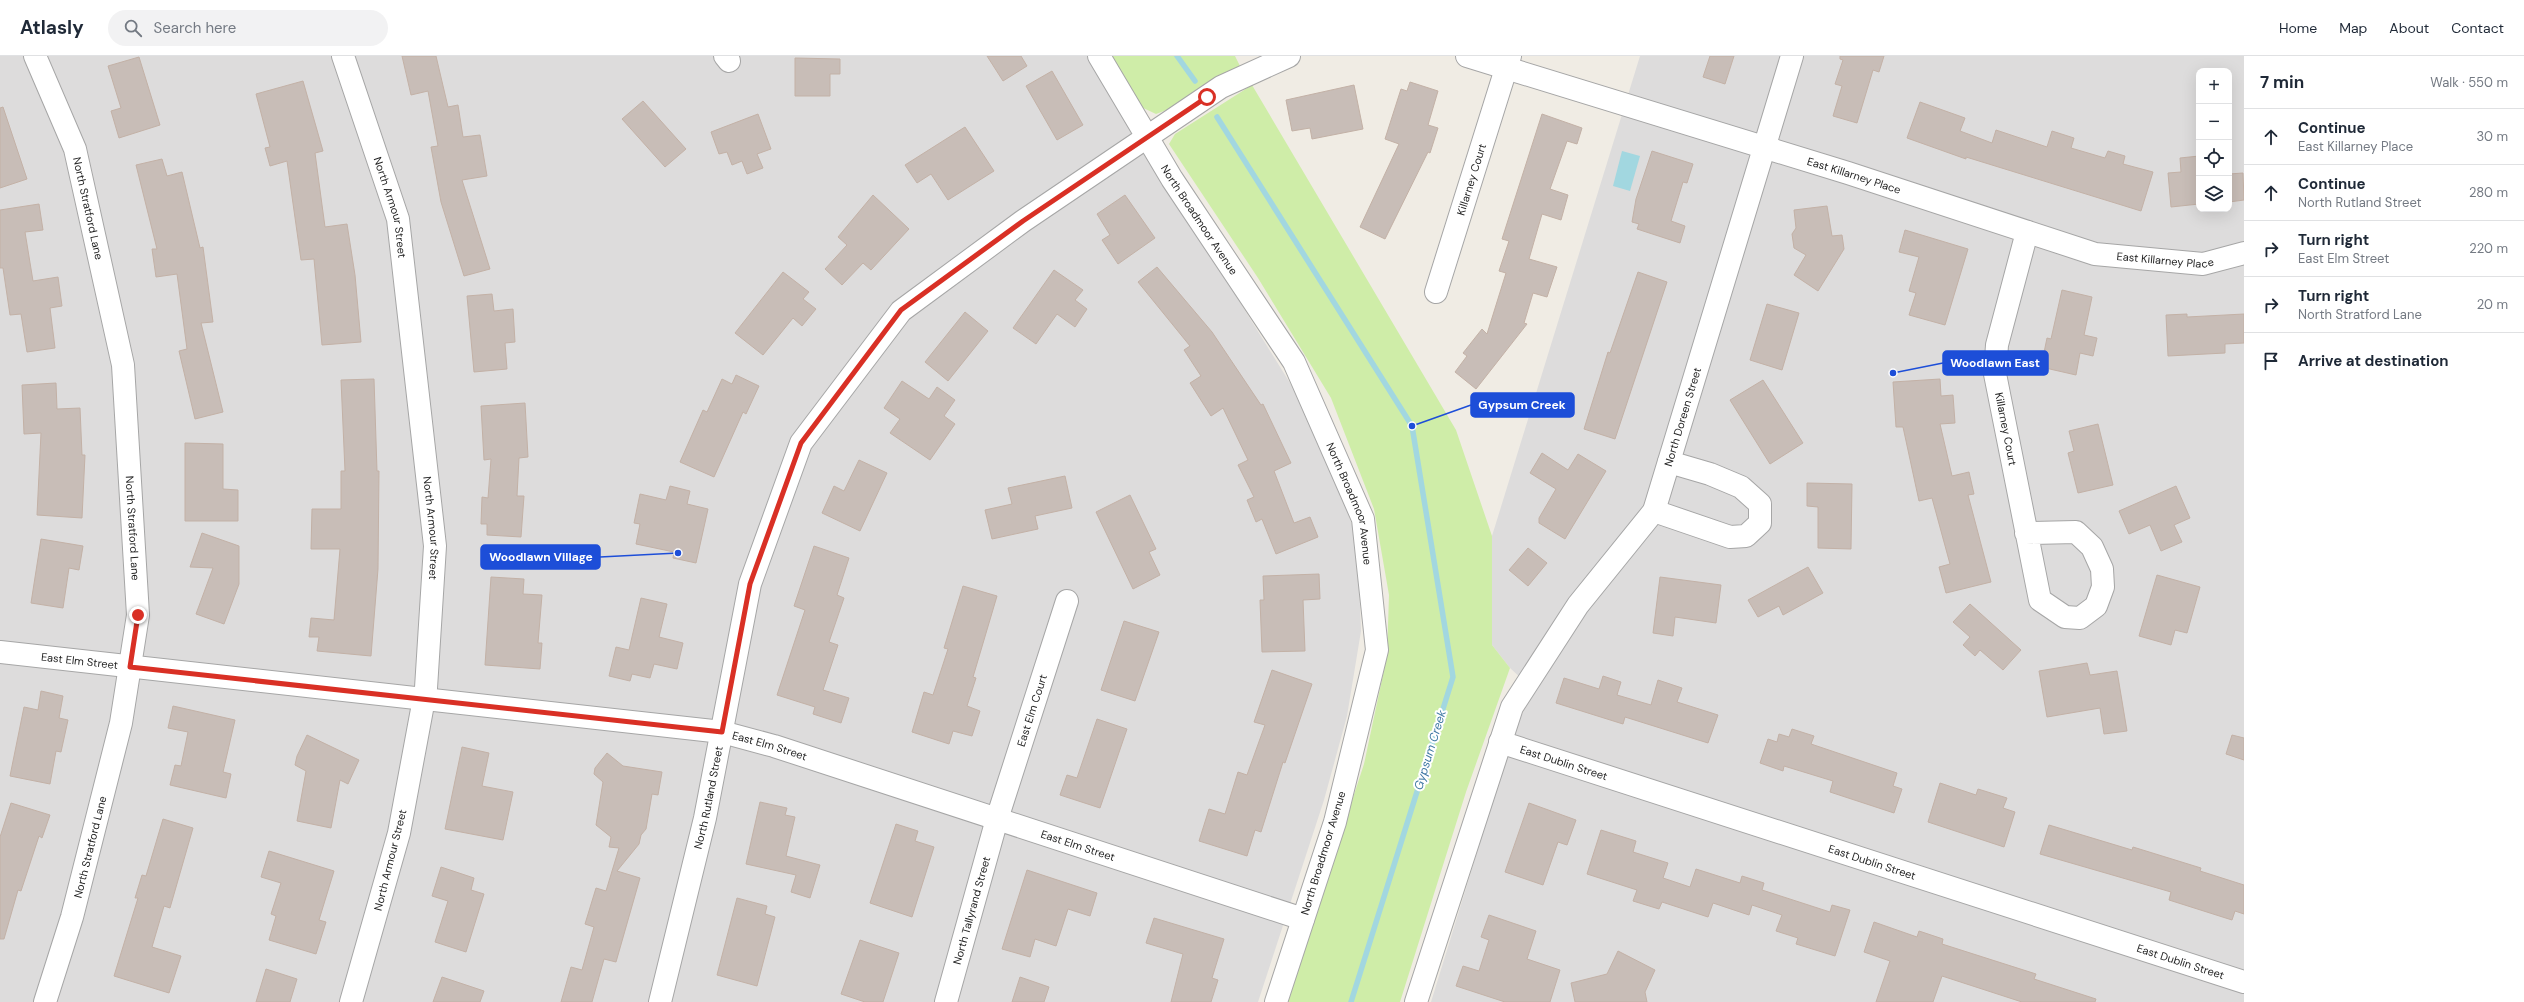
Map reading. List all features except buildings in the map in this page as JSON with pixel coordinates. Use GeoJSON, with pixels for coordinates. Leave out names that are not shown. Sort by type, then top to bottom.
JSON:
{"type":"FeatureCollection","features":[{"type":"Feature","properties":{"kind":"street","name":"North Stratford Lane"},"geometry":{"type":"LineString","coordinates":[[35,56],[74,149],[123,365],[138,615],[121,723],[72,917],[45,1002]]}},
{"type":"Feature","properties":{"kind":"street","name":"North Armour Street"},"geometry":{"type":"LineString","coordinates":[[343,56],[398,219],[435,546],[424,700],[399,832],[351,1002]]}},
{"type":"Feature","properties":{"kind":"street","name":"North Broadmoor Avenue"},"geometry":{"type":"LineString","coordinates":[[1099,56],[1147,138],[1294,362],[1363,519],[1377,650],[1335,822],[1276,1002]]}},
{"type":"Feature","properties":{"kind":"street"},"geometry":{"type":"LineString","coordinates":[[1147,138],[1221,87],[1289,56]]}},
{"type":"Feature","properties":{"kind":"street","name":"East Killarney Place"},"geometry":{"type":"LineString","coordinates":[[1467,56],[1508,62],[2095,254],[2203,264],[2244,253]]}},
{"type":"Feature","properties":{"kind":"street","name":"North Doreen Street"},"geometry":{"type":"LineString","coordinates":[[1500,742],[1512,707],[1578,605],[1654,511],[1792,56]]}},
{"type":"Feature","properties":{"kind":"street","name":"Killarney Court"},"geometry":{"type":"LineString","coordinates":[[1436,292],[1508,62]]}},
{"type":"Feature","properties":{"kind":"street","name":"North Rutland Street"},"geometry":{"type":"LineString","coordinates":[[660,1002],[704,818],[750,584],[801,443],[901,310],[1023,221],[1147,138]]}},
{"type":"Feature","properties":{"kind":"street","name":"Killarney Court"},"geometry":{"type":"LineString","coordinates":[[2026,533],[1995,374],[1997,345],[2027,232]]}},
{"type":"Feature","properties":{"kind":"street"},"geometry":{"type":"LineString","coordinates":[[1654,511],[1730,537],[1746,536],[1760,523],[1760,504],[1741,487],[1710,474],[1669,462]]}},
{"type":"Feature","properties":{"kind":"street","name":"East Elm Court"},"geometry":{"type":"LineString","coordinates":[[997,819],[1067,601]]}},
{"type":"Feature","properties":{"kind":"street","name":"East Elm Street"},"geometry":{"type":"LineString","coordinates":[[0,652],[722,732],[774,746],[1303,919]]}},
{"type":"Feature","properties":{"kind":"street"},"geometry":{"type":"LineString","coordinates":[[1416,1002],[1500,742]]}},
{"type":"Feature","properties":{"kind":"street","name":"East Dublin Street"},"geometry":{"type":"LineString","coordinates":[[1500,742],[2244,982]]}},
{"type":"Feature","properties":{"kind":"street","name":"North Tallyrand Street"},"geometry":{"type":"LineString","coordinates":[[946,1002],[997,819]]}},
{"type":"Feature","properties":{"kind":"shaded area"},"geometry":{"type":"Polygon","coordinates":[[[0,56],[1087,56],[1290,383],[1331,464],[1352,525],[1359,581],[1361,631],[1347,716],[1324,800],[1258,1002],[0,1002],[0,56]]]}},
{"type":"Feature","properties":{"kind":"shaded area"},"geometry":{"type":"Polygon","coordinates":[[[1640,56],[2244,56],[2244,1002],[1431,1002],[1515,729],[1534,690],[1510,668],[1492,645],[1492,536],[1640,56]]]}},
{"type":"Feature","properties":{"kind":"green space"},"geometry":{"type":"Polygon","coordinates":[[[1110,56],[1235,56],[1240,66],[1172,108],[1156,114],[1139,106],[1110,56]]]}},
{"type":"Feature","properties":{"kind":"green space"},"geometry":{"type":"Polygon","coordinates":[[[1252,85],[1456,430],[1492,536],[1492,645],[1510,668],[1466,792],[1400,1002],[1286,1002],[1364,764],[1387,656],[1389,595],[1374,509],[1331,398],[1258,278],[1169,144],[1175,134],[1252,85]]]}},
{"type":"Feature","properties":{"kind":"water"},"geometry":{"type":"Polygon","coordinates":[[[1622,151],[1640,156],[1630,191],[1613,186],[1622,151]]]}},
{"type":"Feature","properties":{"kind":"waterway","name":"Gypsum Creek"},"geometry":{"type":"LineString","coordinates":[[1177,56],[1195,81]]}},
{"type":"Feature","properties":{"kind":"waterway","name":"Gypsum Creek"},"geometry":{"type":"LineString","coordinates":[[1217,117],[1412,426],[1453,677],[1351,1002]]}},
{"type":"Feature","properties":{"kind":"place","name":"Woodlawn East"},"geometry":{"type":"Point","coordinates":[1893,373]}},
{"type":"Feature","properties":{"kind":"place","name":"Gypsum Creek"},"geometry":{"type":"Point","coordinates":[1412,426]}},
{"type":"Feature","properties":{"kind":"place","name":"Woodlawn Village"},"geometry":{"type":"Point","coordinates":[678,553]}},
{"type":"Feature","properties":{"kind":"route"},"geometry":{"type":"LineString","coordinates":[[138,615],[130,667],[289,686],[722,732],[750,584],[801,443],[901,310],[1023,221],[1207,97]]}}]}
